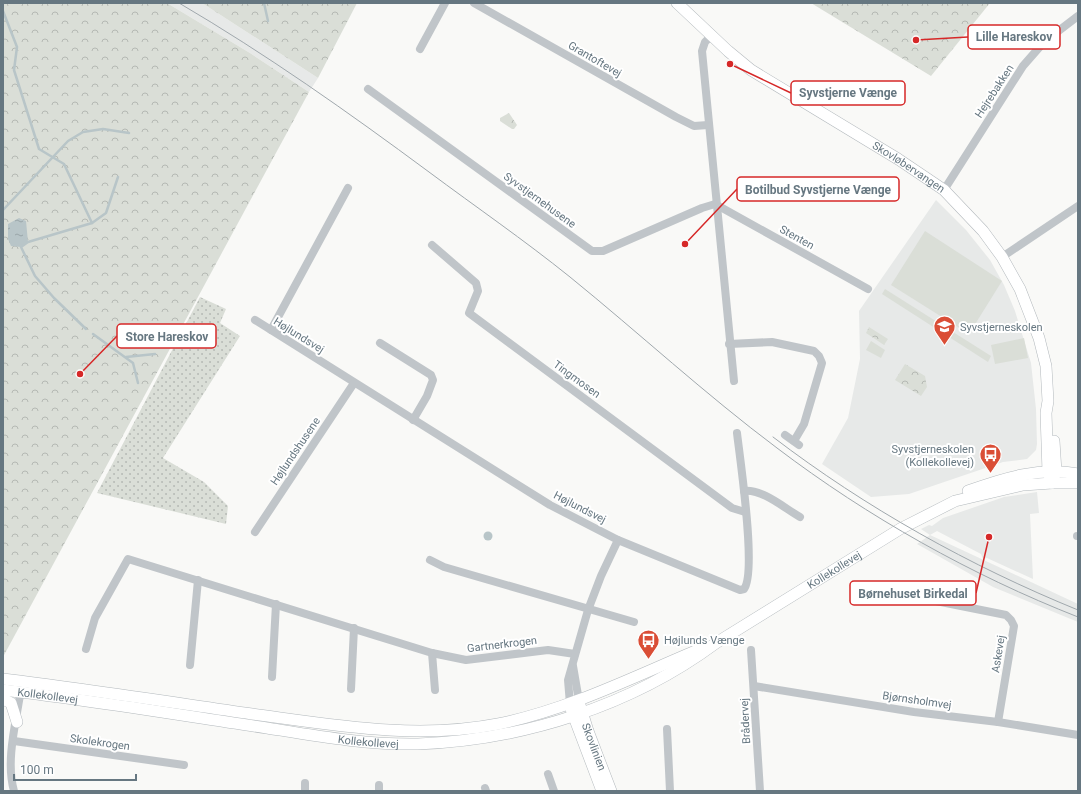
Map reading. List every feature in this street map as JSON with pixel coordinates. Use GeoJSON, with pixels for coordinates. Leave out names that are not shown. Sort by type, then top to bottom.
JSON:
{"type":"FeatureCollection","features":[{"type":"Feature","properties":{"kind":"street"},"geometry":{"type":"LineString","coordinates":[[420,49],[445,3]]}},
{"type":"Feature","properties":{"kind":"street","name":"Grantoftevej"},"geometry":{"type":"LineString","coordinates":[[474,3],[676,117],[694,126],[708,125]]}},
{"type":"Feature","properties":{"kind":"street","name":"Skovløbervangen"},"geometry":{"type":"LineString","coordinates":[[677,3],[711,36],[751,70],[898,159],[944,190],[978,225],[1002,257],[1026,302],[1039,338],[1046,366],[1048,401],[1052,412],[1052,483]]}},
{"type":"Feature","properties":{"kind":"street","name":"Hejrebakken"},"geometry":{"type":"LineString","coordinates":[[944,190],[1023,66],[1044,42],[1078,16]]}},
{"type":"Feature","properties":{"kind":"street"},"geometry":{"type":"LineString","coordinates":[[711,36],[702,51],[715,204],[734,381]]}},
{"type":"Feature","properties":{"kind":"street","name":"Syvstjernehusene"},"geometry":{"type":"LineString","coordinates":[[368,89],[592,251],[603,250],[702,208],[715,204]]}},
{"type":"Feature","properties":{"kind":"street"},"geometry":{"type":"LineString","coordinates":[[271,330],[348,188]]}},
{"type":"Feature","properties":{"kind":"street","name":"Stenten"},"geometry":{"type":"LineString","coordinates":[[715,204],[868,289]]}},
{"type":"Feature","properties":{"kind":"street"},"geometry":{"type":"LineString","coordinates":[[1002,257],[1078,206]]}},
{"type":"Feature","properties":{"kind":"street","name":"Tingmosen"},"geometry":{"type":"LineString","coordinates":[[432,245],[476,283],[478,291],[469,313],[732,508],[746,512]]}},
{"type":"Feature","properties":{"kind":"street","name":"Højlundsvej"},"geometry":{"type":"LineString","coordinates":[[255,320],[550,505],[618,540],[735,589],[744,589],[746,586],[749,568],[746,512]]}},
{"type":"Feature","properties":{"kind":"street"},"geometry":{"type":"LineString","coordinates":[[729,344],[772,342],[814,351],[819,356],[822,363],[797,443],[785,435]]}},
{"type":"Feature","properties":{"kind":"street"},"geometry":{"type":"LineString","coordinates":[[380,343],[431,375],[433,380],[427,396],[413,420]]}},
{"type":"Feature","properties":{"kind":"street","name":"Højlundshusene"},"geometry":{"type":"LineString","coordinates":[[255,532],[354,383]]}},
{"type":"Feature","properties":{"kind":"street"},"geometry":{"type":"LineString","coordinates":[[737,433],[746,512]]}},
{"type":"Feature","properties":{"kind":"street","name":"Kollekollevej"},"geometry":{"type":"LineString","coordinates":[[3,679],[22,687],[380,743],[441,742],[499,735],[577,714],[647,685],[689,663],[716,643],[900,529],[954,501],[965,492],[1020,474],[1052,472],[1078,474]]}},
{"type":"Feature","properties":{"kind":"street","name":"Kollekollevej"},"geometry":{"type":"LineString","coordinates":[[954,501],[1002,489],[1052,483],[1078,483]]}},
{"type":"Feature","properties":{"kind":"street"},"geometry":{"type":"LineString","coordinates":[[744,491],[751,490],[759,493],[800,517]]}},
{"type":"Feature","properties":{"kind":"street"},"geometry":{"type":"LineString","coordinates":[[574,703],[573,665],[575,654],[588,610],[601,576],[618,540]]}},
{"type":"Feature","properties":{"kind":"street","name":"Gartnerkrogen"},"geometry":{"type":"LineString","coordinates":[[86,649],[95,618],[128,559],[432,653],[466,660],[548,650],[575,654]]}},
{"type":"Feature","properties":{"kind":"street"},"geometry":{"type":"LineString","coordinates":[[430,560],[444,567],[588,610],[634,622]]}},
{"type":"Feature","properties":{"kind":"street"},"geometry":{"type":"LineString","coordinates":[[190,665],[198,580]]}},
{"type":"Feature","properties":{"kind":"street","name":"Askevej"},"geometry":{"type":"LineString","coordinates":[[866,587],[1006,615],[1011,620],[1014,626],[998,722]]}},
{"type":"Feature","properties":{"kind":"street"},"geometry":{"type":"LineString","coordinates":[[272,678],[276,604]]}},
{"type":"Feature","properties":{"kind":"street"},"geometry":{"type":"LineString","coordinates":[[351,689],[354,628]]}},
{"type":"Feature","properties":{"kind":"street","name":"Kollekollevej"},"geometry":{"type":"LineString","coordinates":[[3,690],[22,687],[327,724],[399,731],[448,730],[497,724],[574,703],[716,643]]}},
{"type":"Feature","properties":{"kind":"street","name":"Brådervej"},"geometry":{"type":"LineString","coordinates":[[751,650],[760,791]]}},
{"type":"Feature","properties":{"kind":"street"},"geometry":{"type":"LineString","coordinates":[[432,653],[435,690]]}},
{"type":"Feature","properties":{"kind":"street","name":"Bjørnsholmvej"},"geometry":{"type":"LineString","coordinates":[[754,686],[914,712],[998,722],[1078,735]]}},
{"type":"Feature","properties":{"kind":"street"},"geometry":{"type":"LineString","coordinates":[[14,791],[11,775],[14,741],[22,687]]}},
{"type":"Feature","properties":{"kind":"street"},"geometry":{"type":"LineString","coordinates":[[3,699],[11,703],[17,722]]}},
{"type":"Feature","properties":{"kind":"street","name":"Skovlinien"},"geometry":{"type":"LineString","coordinates":[[574,703],[602,791]]}},
{"type":"Feature","properties":{"kind":"street","name":"Skovlinien"},"geometry":{"type":"LineString","coordinates":[[577,714],[611,791]]}},
{"type":"Feature","properties":{"kind":"street"},"geometry":{"type":"LineString","coordinates":[[667,729],[670,791]]}},
{"type":"Feature","properties":{"kind":"street","name":"Skolekrogen"},"geometry":{"type":"LineString","coordinates":[[14,741],[184,765]]}},
{"type":"Feature","properties":{"kind":"street"},"geometry":{"type":"LineString","coordinates":[[548,774],[554,791]]}},
{"type":"Feature","properties":{"kind":"shaded area"},"geometry":{"type":"Polygon","coordinates":[[[167,3],[202,3],[318,78],[309,92],[250,53],[167,3]]]}},
{"type":"Feature","properties":{"kind":"shaded area","name":"Syvstjerneskolen"},"geometry":{"type":"Polygon","coordinates":[[[936,200],[966,230],[990,260],[1004,285],[1015,311],[1031,363],[1036,409],[1036,450],[1027,459],[1003,462],[909,494],[871,497],[822,464],[848,418],[860,359],[859,311],[936,200]]]}},
{"type":"Feature","properties":{"kind":"shaded area"},"geometry":{"type":"Polygon","coordinates":[[[1037,492],[1039,513],[1030,514],[1033,579],[987,558],[983,559],[981,554],[937,531],[930,535],[921,529],[929,525],[932,526],[943,518],[1004,497],[1037,492]]]}},
{"type":"Feature","properties":{"kind":"shaded area"},"geometry":{"type":"Polygon","coordinates":[[[930,535],[1078,604],[1078,622],[993,587],[917,544],[930,535]]]}},
{"type":"Feature","properties":{"kind":"green space"},"geometry":{"type":"Polygon","coordinates":[[[3,3],[167,3],[250,53],[309,92],[3,657],[3,3]]]}},
{"type":"Feature","properties":{"kind":"green space"},"geometry":{"type":"Polygon","coordinates":[[[202,3],[357,3],[318,78],[202,3]]]}},
{"type":"Feature","properties":{"kind":"green space"},"geometry":{"type":"Polygon","coordinates":[[[811,3],[990,3],[931,76],[811,3]]]}},
{"type":"Feature","properties":{"kind":"green space"},"geometry":{"type":"Polygon","coordinates":[[[509,113],[517,125],[514,129],[500,121],[500,118],[509,113]]]}},
{"type":"Feature","properties":{"kind":"green space"},"geometry":{"type":"Polygon","coordinates":[[[925,231],[1002,281],[969,334],[891,285],[925,231]]]}},
{"type":"Feature","properties":{"kind":"green space"},"geometry":{"type":"Polygon","coordinates":[[[885,289],[991,356],[988,362],[882,294],[885,289]]]}},
{"type":"Feature","properties":{"kind":"green space"},"geometry":{"type":"Polygon","coordinates":[[[200,297],[226,309],[220,323],[240,336],[163,458],[204,482],[228,506],[226,524],[97,493],[200,297]]]}},
{"type":"Feature","properties":{"kind":"green space"},"geometry":{"type":"Polygon","coordinates":[[[869,327],[888,339],[884,345],[866,333],[869,327]]]}},
{"type":"Feature","properties":{"kind":"green space"},"geometry":{"type":"Polygon","coordinates":[[[1024,338],[1028,358],[995,364],[991,345],[1024,338]]]}},
{"type":"Feature","properties":{"kind":"green space"},"geometry":{"type":"Polygon","coordinates":[[[871,341],[885,350],[881,358],[866,350],[871,341]]]}},
{"type":"Feature","properties":{"kind":"green space"},"geometry":{"type":"Polygon","coordinates":[[[905,364],[925,376],[927,387],[921,396],[895,380],[905,364]]]}},
{"type":"Feature","properties":{"kind":"water"},"geometry":{"type":"Polygon","coordinates":[[[19,218],[26,221],[28,242],[21,247],[11,246],[8,239],[8,224],[19,218]]]}},
{"type":"Feature","properties":{"kind":"water"},"geometry":{"type":"Polygon","coordinates":[[[486,532],[490,532],[492,536],[490,540],[486,540],[484,538],[484,534],[486,532]]]}},
{"type":"Feature","properties":{"kind":"waterway"},"geometry":{"type":"LineString","coordinates":[[264,3],[268,21]]}},
{"type":"Feature","properties":{"kind":"waterway"},"geometry":{"type":"LineString","coordinates":[[3,11],[17,47],[14,70],[39,149],[64,164],[92,223],[28,242],[21,247],[35,276],[54,298],[86,329]]}},
{"type":"Feature","properties":{"kind":"waterway"},"geometry":{"type":"LineString","coordinates":[[3,210],[68,141],[83,132],[103,129],[129,133]]}},
{"type":"Feature","properties":{"kind":"waterway"},"geometry":{"type":"LineString","coordinates":[[92,223],[106,213],[118,177]]}},
{"type":"Feature","properties":{"kind":"waterway"},"geometry":{"type":"LineString","coordinates":[[93,334],[133,363],[138,383]]}},
{"type":"Feature","properties":{"kind":"waterway"},"geometry":{"type":"LineString","coordinates":[[126,357],[155,354]]}},
{"type":"Feature","properties":{"kind":"tram line"},"geometry":{"type":"LineString","coordinates":[[179,3],[243,42],[306,84],[368,127],[518,237],[596,298],[750,427],[847,498],[922,543],[960,563],[1038,601],[1078,617]]}},
{"type":"Feature","properties":{"kind":"tram line"},"geometry":{"type":"LineString","coordinates":[[773,437],[845,488],[920,534],[998,574],[1078,610]]}},
{"type":"Feature","properties":{"kind":"place","name":"Lille Hareskov"},"geometry":{"type":"Point","coordinates":[916,40]}},
{"type":"Feature","properties":{"kind":"place","name":"Syvstjerne Vænge"},"geometry":{"type":"Point","coordinates":[730,64]}},
{"type":"Feature","properties":{"kind":"place","name":"Botilbud Syvstjerne Vænge"},"geometry":{"type":"Point","coordinates":[685,244]}},
{"type":"Feature","properties":{"kind":"place","name":"Syvstjerneskolen"},"geometry":{"type":"Point","coordinates":[944,346]}},
{"type":"Feature","properties":{"kind":"place","name":"Store Hareskov"},"geometry":{"type":"Point","coordinates":[80,374]}},
{"type":"Feature","properties":{"kind":"place","name":"Syvstjerneskolen (Kollekollevej)"},"geometry":{"type":"Point","coordinates":[990,474]}},
{"type":"Feature","properties":{"kind":"place","name":"Børnehuset Birkedal"},"geometry":{"type":"Point","coordinates":[989,537]}},
{"type":"Feature","properties":{"kind":"place","name":"Højlunds Vænge"},"geometry":{"type":"Point","coordinates":[648,660]}}]}
